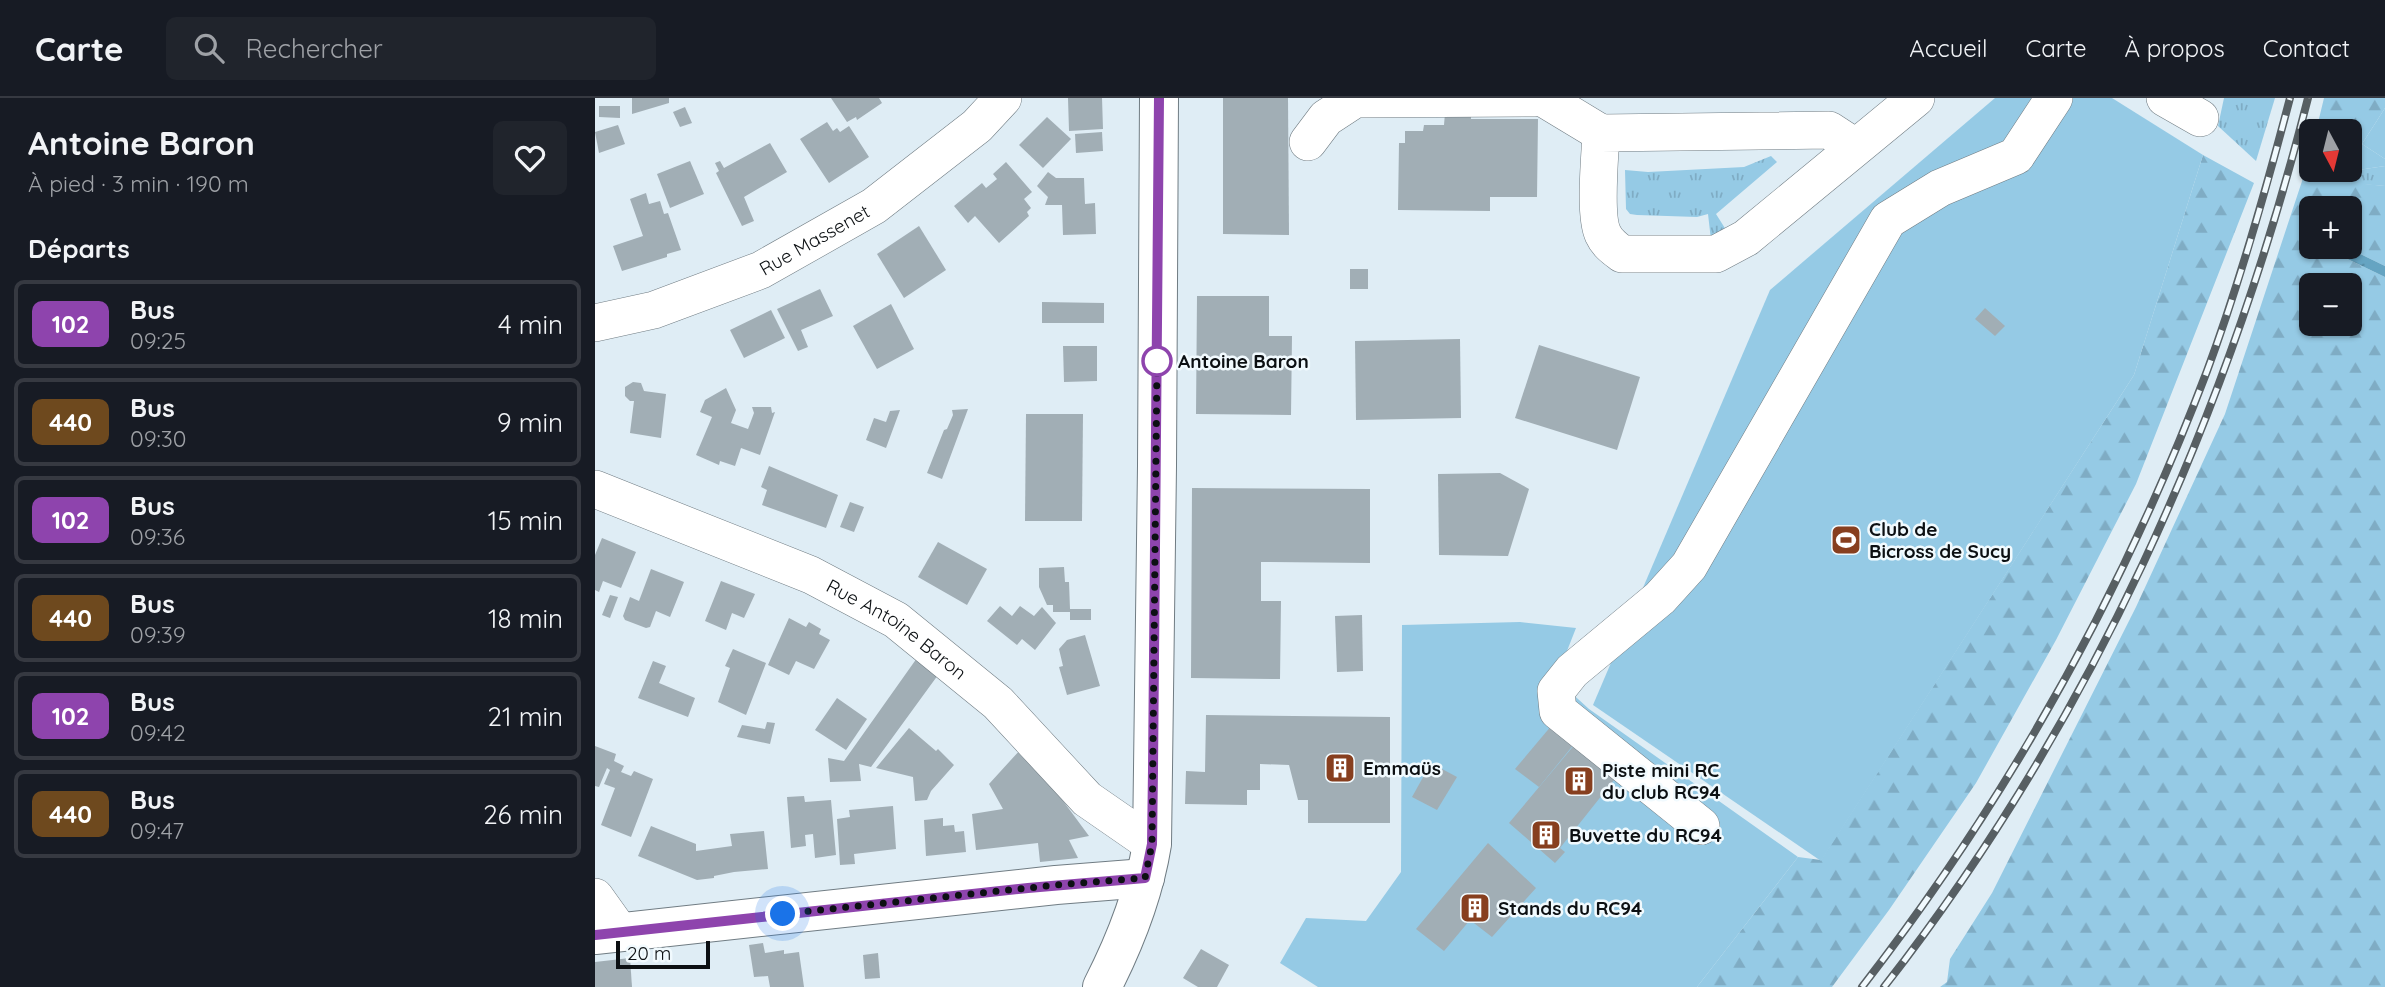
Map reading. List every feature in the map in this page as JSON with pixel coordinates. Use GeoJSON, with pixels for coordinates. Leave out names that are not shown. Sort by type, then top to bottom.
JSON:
{"type":"FeatureCollection","features":[{"type":"Feature","properties":{"kind":"main road"},"geometry":{"type":"LineString","coordinates":[[1102,987],[1120,951],[1149,861],[1157,466],[1159,98]]}},
{"type":"Feature","properties":{"kind":"main road"},"geometry":{"type":"LineString","coordinates":[[607,934],[1028,888],[1149,861]]}},
{"type":"Feature","properties":{"kind":"street","name":"Rue Massenet"},"geometry":{"type":"LineString","coordinates":[[595,323],[654,310],[761,270],[874,206],[977,126],[1003,98]]}},
{"type":"Feature","properties":{"kind":"street"},"geometry":{"type":"LineString","coordinates":[[1308,142],[1326,118],[1355,99],[1535,98]]}},
{"type":"Feature","properties":{"kind":"street"},"geometry":{"type":"LineString","coordinates":[[1543,98],[1601,133],[1829,130],[1855,147]]}},
{"type":"Feature","properties":{"kind":"street"},"geometry":{"type":"LineString","coordinates":[[1601,133],[1599,213],[1602,233],[1611,246],[1622,254],[1716,254],[1731,248],[1916,98]]}},
{"type":"Feature","properties":{"kind":"street"},"geometry":{"type":"LineString","coordinates":[[1701,826],[1558,710],[1556,691],[1572,671],[1660,598],[1689,566],[1888,220],[1940,188],[2016,156],[2054,98]]}},
{"type":"Feature","properties":{"kind":"street"},"geometry":{"type":"LineString","coordinates":[[2165,98],[2200,118]]}},
{"type":"Feature","properties":{"kind":"street","name":"Rue Antoine Baron"},"geometry":{"type":"LineString","coordinates":[[595,489],[811,575],[896,620],[998,703],[1149,861]]}},
{"type":"Feature","properties":{"kind":"street"},"geometry":{"type":"LineString","coordinates":[[595,897],[607,934]]}},
{"type":"Feature","properties":{"kind":"green space","name":"Club de Bicross de Sucy"},"geometry":{"type":"Polygon","coordinates":[[[1995,98],[2112,98],[2203,155],[2134,375],[1821,861],[1593,705],[1770,290],[1995,98]]]}},
{"type":"Feature","properties":{"kind":"green space"},"geometry":{"type":"Polygon","coordinates":[[[2224,98],[2275,98],[2256,161],[2218,126],[2224,98]]]}},
{"type":"Feature","properties":{"kind":"green space"},"geometry":{"type":"Polygon","coordinates":[[[2324,98],[2385,98],[2385,108],[2363,142],[2363,119],[2319,119],[2324,98]]]}},
{"type":"Feature","properties":{"kind":"green space"},"geometry":{"type":"Polygon","coordinates":[[[2385,108],[2385,159],[2363,142],[2385,108]]]}},
{"type":"Feature","properties":{"kind":"green space"},"geometry":{"type":"Polygon","coordinates":[[[2363,145],[2385,159],[2385,166],[2363,169],[2363,145]]]}},
{"type":"Feature","properties":{"kind":"green space"},"geometry":{"type":"Polygon","coordinates":[[[2203,155],[2254,183],[2136,484],[2056,640],[1976,783],[1889,910],[1832,987],[1697,987],[1798,857],[1821,860],[2134,375],[2203,155]]]}},
{"type":"Feature","properties":{"kind":"green space"},"geometry":{"type":"Polygon","coordinates":[[[1771,156],[1777,162],[1716,214],[1728,233],[1711,240],[1708,214],[1697,217],[1637,215],[1630,214],[1626,209],[1625,170],[1648,172],[1744,167],[1771,156]]]}},
{"type":"Feature","properties":{"kind":"green space"},"geometry":{"type":"Polygon","coordinates":[[[2385,166],[2385,186],[2334,182],[2363,182],[2363,169],[2385,166]]]}},
{"type":"Feature","properties":{"kind":"green space"},"geometry":{"type":"Polygon","coordinates":[[[2302,182],[2385,186],[2385,266],[2362,255],[2362,196],[2299,196],[2299,259],[2348,259],[2385,277],[2385,987],[1940,987],[1947,982],[1950,959],[1992,893],[2136,607],[2225,414],[2302,182]]]}},
{"type":"Feature","properties":{"kind":"green space"},"geometry":{"type":"Polygon","coordinates":[[[1520,622],[1576,628],[1556,679],[1589,709],[1798,857],[1697,987],[1318,987],[1280,963],[1306,918],[1366,921],[1401,872],[1402,625],[1520,622]]]}},
{"type":"Feature","properties":{"kind":"water"},"geometry":{"type":"Polygon","coordinates":[[[2362,255],[2385,266],[2385,277],[2348,259],[2362,259],[2362,255]]]}},
{"type":"Feature","properties":{"kind":"building"},"geometry":{"type":"Polygon","coordinates":[[[632,98],[669,98],[669,103],[632,114],[632,98]]]}},
{"type":"Feature","properties":{"kind":"building"},"geometry":{"type":"Polygon","coordinates":[[[831,98],[879,98],[882,103],[857,120],[856,117],[847,122],[831,98]]]}},
{"type":"Feature","properties":{"kind":"building"},"geometry":{"type":"Polygon","coordinates":[[[1068,98],[1102,98],[1103,129],[1069,131],[1068,98]]]}},
{"type":"Feature","properties":{"kind":"building"},"geometry":{"type":"Polygon","coordinates":[[[1223,98],[1288,98],[1289,235],[1223,234],[1223,98]]]}},
{"type":"Feature","properties":{"kind":"building"},"geometry":{"type":"Polygon","coordinates":[[[599,106],[620,106],[620,118],[599,117],[599,106]]]}},
{"type":"Feature","properties":{"kind":"building"},"geometry":{"type":"Polygon","coordinates":[[[685,107],[692,123],[680,127],[673,112],[685,107]]]}},
{"type":"Feature","properties":{"kind":"building"},"geometry":{"type":"Polygon","coordinates":[[[1445,113],[1471,114],[1471,119],[1538,119],[1537,197],[1490,197],[1490,211],[1398,210],[1399,143],[1405,143],[1405,131],[1423,131],[1424,125],[1444,125],[1445,113]]]}},
{"type":"Feature","properties":{"kind":"building"},"geometry":{"type":"Polygon","coordinates":[[[1047,117],[1071,139],[1043,168],[1019,145],[1047,117]]]}},
{"type":"Feature","properties":{"kind":"building"},"geometry":{"type":"Polygon","coordinates":[[[827,122],[833,131],[837,128],[840,132],[849,126],[869,157],[829,183],[800,139],[827,122]]]}},
{"type":"Feature","properties":{"kind":"building"},"geometry":{"type":"Polygon","coordinates":[[[618,125],[625,144],[599,153],[595,132],[618,125]]]}},
{"type":"Feature","properties":{"kind":"building"},"geometry":{"type":"Polygon","coordinates":[[[1102,132],[1103,151],[1076,153],[1075,134],[1102,132]]]}},
{"type":"Feature","properties":{"kind":"building"},"geometry":{"type":"Polygon","coordinates":[[[770,143],[787,172],[744,197],[754,221],[742,226],[716,173],[719,171],[715,163],[720,161],[724,168],[770,143]]]}},
{"type":"Feature","properties":{"kind":"building"},"geometry":{"type":"Polygon","coordinates":[[[690,161],[704,194],[670,208],[657,174],[690,161]]]}},
{"type":"Feature","properties":{"kind":"building"},"geometry":{"type":"Polygon","coordinates":[[[1006,162],[1032,192],[1024,199],[1031,208],[1027,212],[1029,216],[999,243],[975,216],[968,223],[954,206],[982,183],[986,188],[997,179],[993,174],[1006,162]]]}},
{"type":"Feature","properties":{"kind":"building"},"geometry":{"type":"Polygon","coordinates":[[[1048,172],[1056,178],[1084,178],[1085,204],[1095,203],[1096,234],[1063,235],[1062,205],[1045,205],[1048,197],[1037,186],[1048,172]]]}},
{"type":"Feature","properties":{"kind":"building"},"geometry":{"type":"Polygon","coordinates":[[[646,193],[649,204],[660,201],[664,214],[668,213],[681,250],[622,271],[613,246],[643,236],[630,199],[646,193]]]}},
{"type":"Feature","properties":{"kind":"building"},"geometry":{"type":"Polygon","coordinates":[[[919,226],[946,270],[904,298],[877,254],[919,226]]]}},
{"type":"Feature","properties":{"kind":"building"},"geometry":{"type":"Polygon","coordinates":[[[1350,269],[1368,269],[1368,289],[1350,289],[1350,269]]]}},
{"type":"Feature","properties":{"kind":"building"},"geometry":{"type":"Polygon","coordinates":[[[820,289],[833,316],[801,330],[808,347],[798,351],[777,309],[820,289]]]}},
{"type":"Feature","properties":{"kind":"building"},"geometry":{"type":"Polygon","coordinates":[[[1197,296],[1269,296],[1269,336],[1292,336],[1291,415],[1196,414],[1197,296]]]}},
{"type":"Feature","properties":{"kind":"building"},"geometry":{"type":"Polygon","coordinates":[[[1042,302],[1104,303],[1104,323],[1042,323],[1042,302]]]}},
{"type":"Feature","properties":{"kind":"building"},"geometry":{"type":"Polygon","coordinates":[[[891,304],[914,349],[877,369],[853,326],[891,304]]]}},
{"type":"Feature","properties":{"kind":"building"},"geometry":{"type":"Polygon","coordinates":[[[1985,308],[2005,326],[1995,336],[1975,319],[1985,308]]]}},
{"type":"Feature","properties":{"kind":"building"},"geometry":{"type":"Polygon","coordinates":[[[771,310],[785,338],[744,358],[730,330],[771,310]]]}},
{"type":"Feature","properties":{"kind":"building"},"geometry":{"type":"Polygon","coordinates":[[[1460,339],[1461,418],[1356,420],[1355,341],[1460,339]]]}},
{"type":"Feature","properties":{"kind":"building"},"geometry":{"type":"Polygon","coordinates":[[[1539,345],[1640,377],[1617,450],[1515,418],[1539,345]]]}},
{"type":"Feature","properties":{"kind":"building"},"geometry":{"type":"Polygon","coordinates":[[[1063,346],[1097,346],[1097,381],[1064,382],[1063,346]]]}},
{"type":"Feature","properties":{"kind":"building"},"geometry":{"type":"Polygon","coordinates":[[[633,382],[641,383],[644,391],[666,394],[661,438],[630,433],[634,401],[625,396],[625,387],[633,382]]]}},
{"type":"Feature","properties":{"kind":"building"},"geometry":{"type":"Polygon","coordinates":[[[726,388],[736,410],[731,423],[748,429],[754,413],[752,407],[771,407],[772,413],[775,412],[760,455],[741,448],[735,466],[720,461],[719,465],[696,455],[712,417],[700,412],[705,400],[726,388]]]}},
{"type":"Feature","properties":{"kind":"building"},"geometry":{"type":"Polygon","coordinates":[[[968,409],[942,479],[927,473],[953,415],[952,410],[968,409]]]}},
{"type":"Feature","properties":{"kind":"building"},"geometry":{"type":"Polygon","coordinates":[[[900,410],[886,448],[866,440],[874,418],[886,422],[890,411],[900,410]]]}},
{"type":"Feature","properties":{"kind":"building"},"geometry":{"type":"Polygon","coordinates":[[[1026,414],[1083,414],[1082,521],[1025,521],[1026,414]]]}},
{"type":"Feature","properties":{"kind":"building"},"geometry":{"type":"Polygon","coordinates":[[[769,466],[838,495],[826,528],[762,505],[767,490],[761,487],[769,466]]]}},
{"type":"Feature","properties":{"kind":"building"},"geometry":{"type":"Polygon","coordinates":[[[1500,473],[1529,489],[1508,556],[1439,555],[1438,474],[1500,473]]]}},
{"type":"Feature","properties":{"kind":"building"},"geometry":{"type":"Polygon","coordinates":[[[1192,488],[1370,489],[1370,563],[1261,562],[1261,601],[1281,601],[1280,679],[1191,678],[1192,488]]]}},
{"type":"Feature","properties":{"kind":"building"},"geometry":{"type":"Polygon","coordinates":[[[850,502],[864,507],[854,532],[840,527],[850,502]]]}},
{"type":"Feature","properties":{"kind":"building"},"geometry":{"type":"Polygon","coordinates":[[[602,538],[636,552],[621,588],[603,581],[599,592],[595,590],[595,555],[602,538]]]}},
{"type":"Feature","properties":{"kind":"building"},"geometry":{"type":"Polygon","coordinates":[[[938,542],[987,569],[967,605],[918,577],[938,542]]]}},
{"type":"Feature","properties":{"kind":"building"},"geometry":{"type":"Polygon","coordinates":[[[1064,567],[1065,582],[1069,582],[1070,609],[1091,609],[1091,620],[1070,620],[1070,612],[1053,612],[1053,605],[1047,605],[1039,587],[1039,568],[1064,567]]]}},
{"type":"Feature","properties":{"kind":"building"},"geometry":{"type":"Polygon","coordinates":[[[651,569],[684,582],[670,617],[656,611],[650,627],[646,628],[625,620],[623,616],[630,597],[639,601],[651,569]]]}},
{"type":"Feature","properties":{"kind":"building"},"geometry":{"type":"Polygon","coordinates":[[[721,581],[755,594],[744,618],[732,613],[726,630],[705,621],[721,581]]]}},
{"type":"Feature","properties":{"kind":"building"},"geometry":{"type":"Polygon","coordinates":[[[610,595],[618,597],[610,618],[602,615],[610,595]]]}},
{"type":"Feature","properties":{"kind":"building"},"geometry":{"type":"Polygon","coordinates":[[[1000,606],[1012,616],[1020,606],[1034,616],[1042,607],[1056,623],[1035,650],[1022,639],[1017,645],[987,621],[1000,606]]]}},
{"type":"Feature","properties":{"kind":"building"},"geometry":{"type":"Polygon","coordinates":[[[1362,615],[1363,671],[1337,672],[1335,616],[1362,615]]]}},
{"type":"Feature","properties":{"kind":"building"},"geometry":{"type":"Polygon","coordinates":[[[789,618],[806,627],[809,622],[821,629],[819,634],[830,640],[814,669],[796,661],[789,675],[768,665],[789,618]]]}},
{"type":"Feature","properties":{"kind":"building"},"geometry":{"type":"Polygon","coordinates":[[[1085,635],[1100,686],[1067,695],[1059,667],[1063,666],[1059,649],[1067,640],[1085,635]]]}},
{"type":"Feature","properties":{"kind":"building"},"geometry":{"type":"Polygon","coordinates":[[[733,649],[766,663],[746,715],[718,702],[730,668],[725,666],[733,649]]]}},
{"type":"Feature","properties":{"kind":"building"},"geometry":{"type":"Polygon","coordinates":[[[917,658],[938,675],[871,767],[859,764],[861,781],[830,782],[828,758],[844,761],[917,658]]]}},
{"type":"Feature","properties":{"kind":"building"},"geometry":{"type":"Polygon","coordinates":[[[653,661],[666,666],[659,683],[695,698],[688,717],[638,698],[653,661]]]}},
{"type":"Feature","properties":{"kind":"building"},"geometry":{"type":"Polygon","coordinates":[[[837,698],[867,719],[846,750],[815,730],[837,698]]]}},
{"type":"Feature","properties":{"kind":"building","name":"Emmaüs"},"geometry":{"type":"Polygon","coordinates":[[[1206,715],[1390,717],[1390,823],[1308,823],[1308,800],[1298,800],[1289,765],[1260,764],[1260,790],[1247,790],[1247,805],[1185,804],[1186,771],[1205,772],[1206,715]]]}},
{"type":"Feature","properties":{"kind":"building"},"geometry":{"type":"Polygon","coordinates":[[[767,722],[775,723],[770,744],[737,737],[742,725],[765,729],[767,722]]]}},
{"type":"Feature","properties":{"kind":"building"},"geometry":{"type":"Polygon","coordinates":[[[1552,725],[1575,743],[1539,787],[1515,769],[1552,725]]]}},
{"type":"Feature","properties":{"kind":"building"},"geometry":{"type":"Polygon","coordinates":[[[909,728],[936,751],[938,749],[954,765],[931,791],[927,800],[915,801],[913,777],[876,768],[909,728]]]}},
{"type":"Feature","properties":{"kind":"building"},"geometry":{"type":"Polygon","coordinates":[[[1576,743],[1618,775],[1560,848],[1565,852],[1555,863],[1509,823],[1576,743]]]}},
{"type":"Feature","properties":{"kind":"building"},"geometry":{"type":"Polygon","coordinates":[[[595,746],[616,754],[614,761],[624,766],[621,772],[631,776],[634,771],[653,779],[631,837],[601,825],[615,788],[604,784],[610,770],[607,768],[599,787],[595,786],[595,746]]]}},
{"type":"Feature","properties":{"kind":"building"},"geometry":{"type":"Polygon","coordinates":[[[1020,750],[1058,794],[1089,836],[1069,840],[1078,858],[1040,862],[1038,843],[976,850],[972,814],[1003,809],[989,784],[1020,750]]]}},
{"type":"Feature","properties":{"kind":"building"},"geometry":{"type":"Polygon","coordinates":[[[1431,763],[1457,777],[1437,810],[1412,797],[1431,763]]]}},
{"type":"Feature","properties":{"kind":"building"},"geometry":{"type":"Polygon","coordinates":[[[804,796],[805,802],[831,800],[836,855],[815,858],[813,834],[805,835],[806,846],[791,848],[787,797],[804,796]]]}},
{"type":"Feature","properties":{"kind":"building"},"geometry":{"type":"Polygon","coordinates":[[[893,806],[896,849],[854,854],[855,864],[840,865],[837,819],[850,817],[849,810],[893,806]]]}},
{"type":"Feature","properties":{"kind":"building"},"geometry":{"type":"Polygon","coordinates":[[[943,818],[943,826],[954,825],[955,832],[964,831],[966,852],[926,856],[924,820],[943,818]]]}},
{"type":"Feature","properties":{"kind":"building"},"geometry":{"type":"Polygon","coordinates":[[[651,826],[696,844],[696,851],[732,846],[730,834],[764,831],[768,869],[734,872],[697,880],[638,856],[651,826]]]}},
{"type":"Feature","properties":{"kind":"building","name":"Stands du RC94"},"geometry":{"type":"Polygon","coordinates":[[[1488,843],[1536,888],[1492,937],[1470,920],[1444,951],[1416,929],[1488,843]]]}},
{"type":"Feature","properties":{"kind":"building"},"geometry":{"type":"Polygon","coordinates":[[[763,943],[765,953],[784,950],[784,954],[799,952],[804,987],[770,987],[768,976],[754,977],[749,945],[763,943]]]}},
{"type":"Feature","properties":{"kind":"building"},"geometry":{"type":"Polygon","coordinates":[[[1201,949],[1229,965],[1217,987],[1198,987],[1183,978],[1201,949]]]}},
{"type":"Feature","properties":{"kind":"building"},"geometry":{"type":"Polygon","coordinates":[[[878,953],[880,978],[865,979],[863,955],[878,953]]]}},
{"type":"Feature","properties":{"kind":"building"},"geometry":{"type":"Polygon","coordinates":[[[630,958],[632,987],[595,987],[595,962],[630,958]]]}},
{"type":"Feature","properties":{"kind":"railway"},"geometry":{"type":"LineString","coordinates":[[1862,987],[1915,916],[2013,768],[2099,614],[2138,535],[2174,454],[2231,304],[2290,98]]}},
{"type":"Feature","properties":{"kind":"railway"},"geometry":{"type":"LineString","coordinates":[[1884,987],[1958,887],[2025,783],[2087,675],[2143,565],[2192,451],[2236,335],[2275,218],[2308,98]]}},
{"type":"Feature","properties":{"kind":"bus line","name":"102"},"geometry":{"type":"LineString","coordinates":[[595,935],[1056,885],[1145,878],[1152,844],[1159,98]]}},
{"type":"Feature","properties":{"kind":"place","name":"Antoine Baron"},"geometry":{"type":"Point","coordinates":[1157,361]}},
{"type":"Feature","properties":{"kind":"place","name":"Club de Bicross de Sucy"},"geometry":{"type":"Point","coordinates":[1846,540]}},
{"type":"Feature","properties":{"kind":"place","name":"Emmaüs"},"geometry":{"type":"Point","coordinates":[1340,768]}},
{"type":"Feature","properties":{"kind":"place","name":"Piste mini RC du club RC94"},"geometry":{"type":"Point","coordinates":[1579,781]}},
{"type":"Feature","properties":{"kind":"place","name":"Buvette du RC94"},"geometry":{"type":"Point","coordinates":[1546,835]}},
{"type":"Feature","properties":{"kind":"place","name":"Stands du RC94"},"geometry":{"type":"Point","coordinates":[1475,908]}},
{"type":"Feature","properties":{"kind":"route"},"geometry":{"type":"LineString","coordinates":[[783,914],[1145,878],[1152,844],[1157,361]]}}]}
